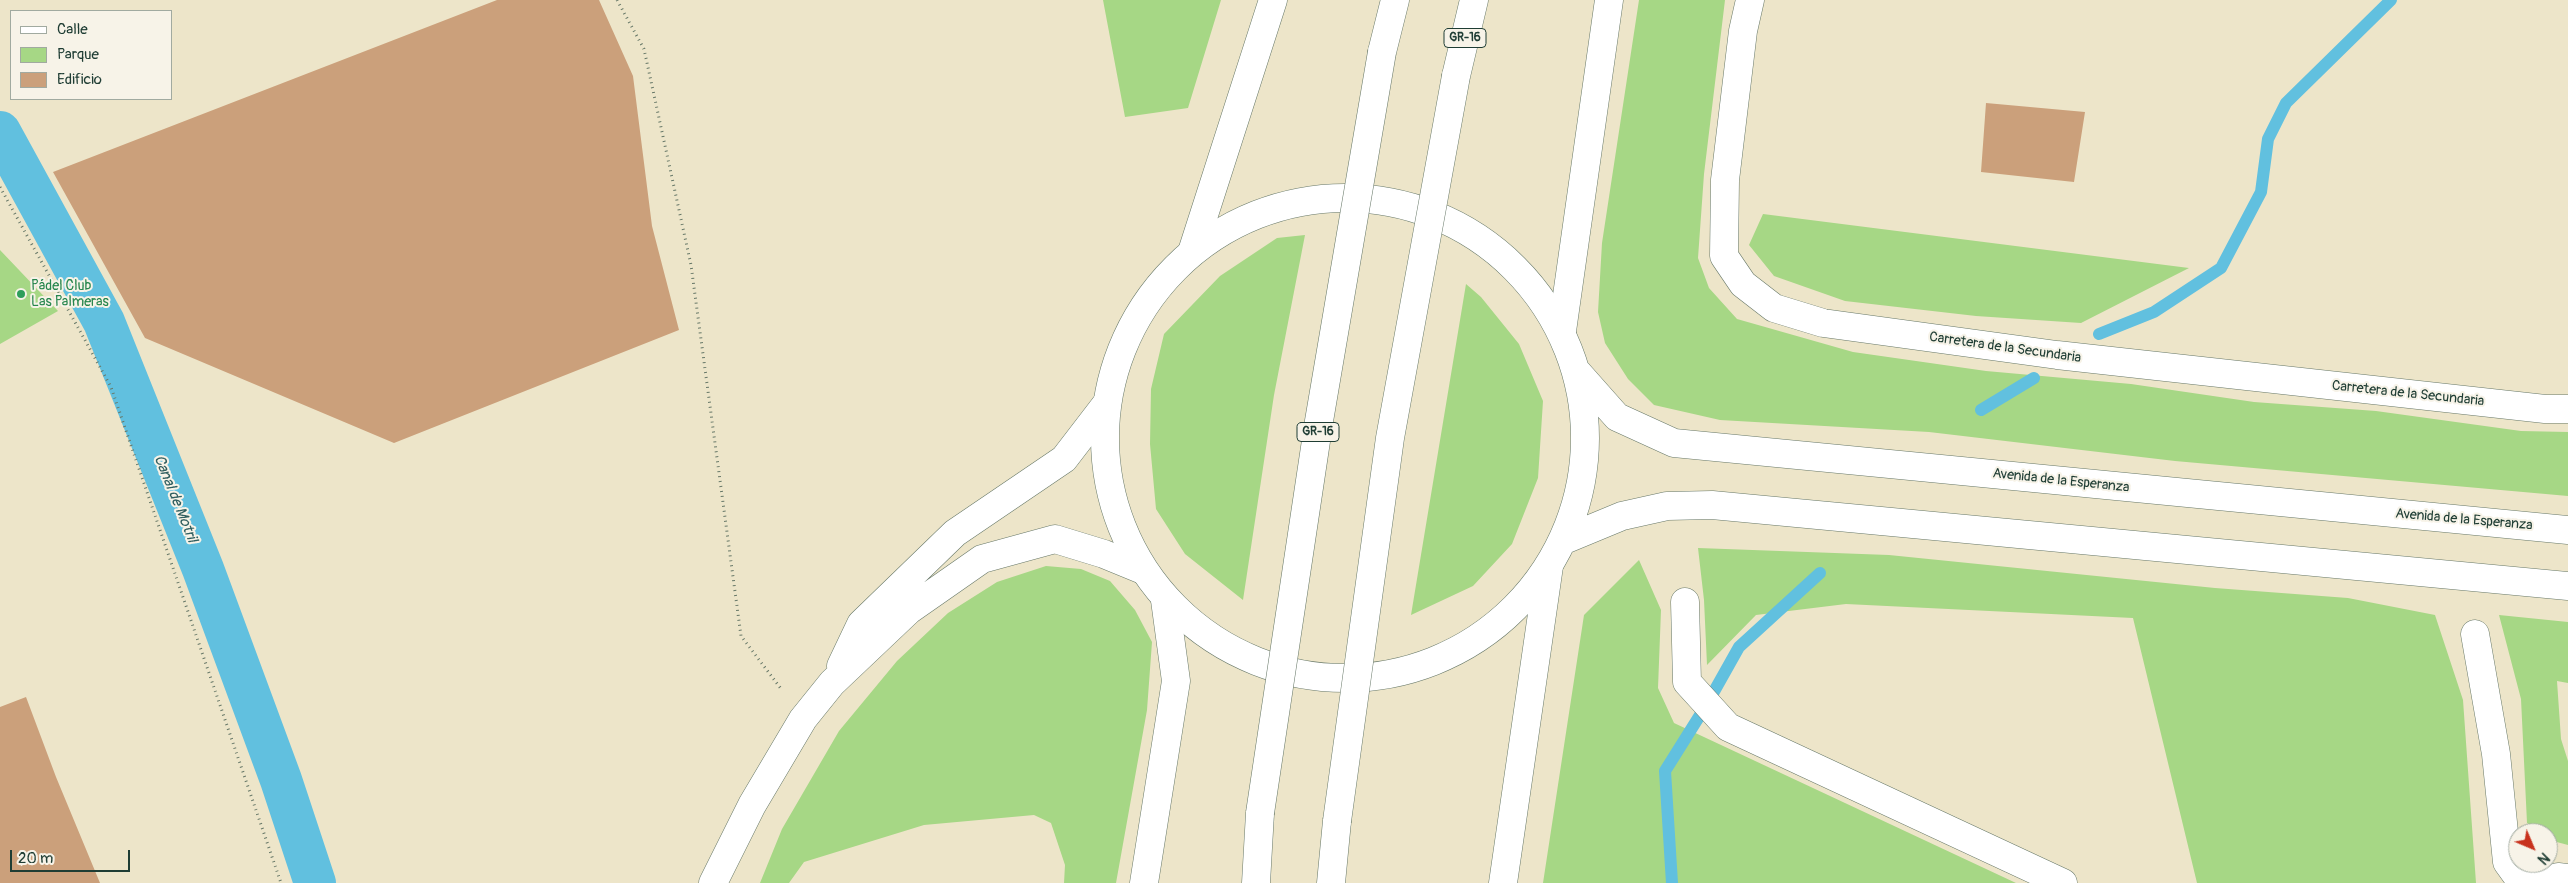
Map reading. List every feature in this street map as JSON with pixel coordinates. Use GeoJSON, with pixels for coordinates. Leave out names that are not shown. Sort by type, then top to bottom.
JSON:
{"type":"FeatureCollection","features":[{"type":"Feature","properties":{"kind":"main road"},"geometry":{"type":"LineString","coordinates":[[1192,252],[1273,0]]}},
{"type":"Feature","properties":{"kind":"main road","name":"GR-16"},"geometry":{"type":"LineString","coordinates":[[1256,883],[1260,813],[1319,421],[1382,52],[1396,0]]}},
{"type":"Feature","properties":{"kind":"main road","name":"GR-16"},"geometry":{"type":"LineString","coordinates":[[1332,883],[1336,821],[1390,438],[1456,76],[1474,0]]}},
{"type":"Feature","properties":{"kind":"main road"},"geometry":{"type":"LineString","coordinates":[[1562,331],[1609,0]]}},
{"type":"Feature","properties":{"kind":"main road","name":"Carretera de la Secundaria"},"geometry":{"type":"LineString","coordinates":[[1750,0],[1743,31],[1726,180],[1724,256],[1743,284],[1774,308],[1822,323],[2057,355],[2545,409],[2568,408]]}},
{"type":"Feature","properties":{"kind":"main road"},"geometry":{"type":"LineString","coordinates":[[1325,198],[1397,202],[1464,228],[1479,238],[1521,272],[1562,331],[1578,373],[1587,430],[1582,486],[1564,540],[1549,566],[1501,622],[1437,661],[1365,678],[1291,673],[1222,646],[1165,600],[1143,570],[1118,518],[1105,461],[1107,403],[1122,346],[1152,295],[1192,252],[1254,215],[1325,198]]}},
{"type":"Feature","properties":{"kind":"main road","name":"Avenida de la Esperanza"},"geometry":{"type":"LineString","coordinates":[[1578,373],[1616,417],[1674,443],[2568,530]]}},
{"type":"Feature","properties":{"kind":"main road"},"geometry":{"type":"LineString","coordinates":[[832,683],[861,624],[955,533],[1064,459],[1107,403]]}},
{"type":"Feature","properties":{"kind":"main road"},"geometry":{"type":"LineString","coordinates":[[1564,540],[1622,516],[1667,506],[1712,505],[2568,586]]}},
{"type":"Feature","properties":{"kind":"main road"},"geometry":{"type":"LineString","coordinates":[[713,883],[752,805],[803,719],[832,683],[909,610],[982,559],[1055,539],[1104,554],[1143,570]]}},
{"type":"Feature","properties":{"kind":"main road"},"geometry":{"type":"LineString","coordinates":[[1503,883],[1549,566]]}},
{"type":"Feature","properties":{"kind":"main road"},"geometry":{"type":"LineString","coordinates":[[1144,883],[1176,681],[1165,600]]}},
{"type":"Feature","properties":{"kind":"main road"},"geometry":{"type":"LineString","coordinates":[[1684,602],[1687,682],[1728,727],[2063,883]]}},
{"type":"Feature","properties":{"kind":"main road"},"geometry":{"type":"LineString","coordinates":[[2475,634],[2496,754],[2507,862],[2522,883]]}},
{"type":"Feature","properties":{"kind":"main road"},"geometry":{"type":"LineString","coordinates":[[2535,883],[2558,877],[2568,878]]}},
{"type":"Feature","properties":{"kind":"path"},"geometry":{"type":"LineString","coordinates":[[617,0],[644,49],[691,264],[741,636],[803,719]]}},
{"type":"Feature","properties":{"kind":"path"},"geometry":{"type":"LineString","coordinates":[[0,187],[112,387],[282,883]]}},
{"type":"Feature","properties":{"kind":"green space"},"geometry":{"type":"Polygon","coordinates":[[[1103,0],[1221,0],[1188,108],[1125,117],[1103,0]]]}},
{"type":"Feature","properties":{"kind":"green space"},"geometry":{"type":"Polygon","coordinates":[[[1639,0],[1725,0],[1704,174],[1698,258],[1709,288],[1737,319],[1853,352],[1986,371],[2131,384],[2254,402],[2376,411],[2521,431],[2568,432],[2568,496],[2175,461],[1929,432],[1720,420],[1654,405],[1628,379],[1605,343],[1598,312],[1602,243],[1639,0]]]}},
{"type":"Feature","properties":{"kind":"green space"},"geometry":{"type":"Polygon","coordinates":[[[1763,214],[2189,268],[2081,323],[1976,316],[1845,301],[1774,276],[1749,245],[1763,214]]]}},
{"type":"Feature","properties":{"kind":"green space"},"geometry":{"type":"Polygon","coordinates":[[[1305,235],[1274,395],[1243,600],[1185,554],[1156,509],[1150,444],[1151,389],[1164,334],[1220,276],[1277,238],[1305,235]]]}},
{"type":"Feature","properties":{"kind":"green space","name":"Pádel Club Las Palmeras"},"geometry":{"type":"Polygon","coordinates":[[[0,250],[58,311],[0,344],[0,250]]]}},
{"type":"Feature","properties":{"kind":"green space"},"geometry":{"type":"Polygon","coordinates":[[[1466,284],[1481,297],[1519,344],[1543,401],[1538,478],[1512,544],[1473,586],[1411,615],[1466,284]]]}},
{"type":"Feature","properties":{"kind":"green space"},"geometry":{"type":"Polygon","coordinates":[[[1698,548],[1889,555],[2215,588],[2348,598],[2435,615],[2463,700],[2476,883],[2197,883],[2133,618],[1846,604],[1756,615],[1707,665],[1704,600],[1698,548]]]}},
{"type":"Feature","properties":{"kind":"green space"},"geometry":{"type":"Polygon","coordinates":[[[1639,560],[1661,610],[1658,688],[1674,723],[2016,883],[1543,883],[1584,615],[1639,560]]]}},
{"type":"Feature","properties":{"kind":"green space"},"geometry":{"type":"Polygon","coordinates":[[[1046,566],[1081,569],[1110,581],[1135,610],[1152,642],[1147,710],[1116,883],[1064,883],[1065,865],[1051,823],[1034,815],[924,825],[804,862],[789,883],[760,883],[782,829],[839,731],[897,661],[948,613],[997,582],[1046,566]]]}},
{"type":"Feature","properties":{"kind":"green space"},"geometry":{"type":"Polygon","coordinates":[[[2499,615],[2568,622],[2568,683],[2557,681],[2561,739],[2568,761],[2568,845],[2558,842],[2558,823],[2527,823],[2521,699],[2499,615]]]}},
{"type":"Feature","properties":{"kind":"building"},"geometry":{"type":"Polygon","coordinates":[[[497,0],[599,0],[633,76],[652,226],[679,330],[394,443],[145,338],[53,172],[497,0]]]}},
{"type":"Feature","properties":{"kind":"building"},"geometry":{"type":"Polygon","coordinates":[[[1986,103],[2085,112],[2074,182],[1981,172],[1986,103]]]}},
{"type":"Feature","properties":{"kind":"building"},"geometry":{"type":"Polygon","coordinates":[[[26,697],[56,777],[100,883],[0,883],[0,707],[26,697]]]}},
{"type":"Feature","properties":{"kind":"waterway"},"geometry":{"type":"LineString","coordinates":[[2099,334],[2154,312],[2221,268],[2261,192],[2268,139],[2286,103],[2391,0]]}},
{"type":"Feature","properties":{"kind":"waterway","name":"Canal de Motril"},"geometry":{"type":"LineString","coordinates":[[0,132],[104,322],[203,569],[281,780],[315,883]]}},
{"type":"Feature","properties":{"kind":"waterway"},"geometry":{"type":"LineString","coordinates":[[1981,410],[2034,378]]}},
{"type":"Feature","properties":{"kind":"waterway"},"geometry":{"type":"LineString","coordinates":[[1672,883],[1665,771],[1707,704],[1739,647],[1820,573]]}},
{"type":"Feature","properties":{"kind":"place","name":"Pádel Club Las Palmeras"},"geometry":{"type":"Point","coordinates":[21,294]}}]}
